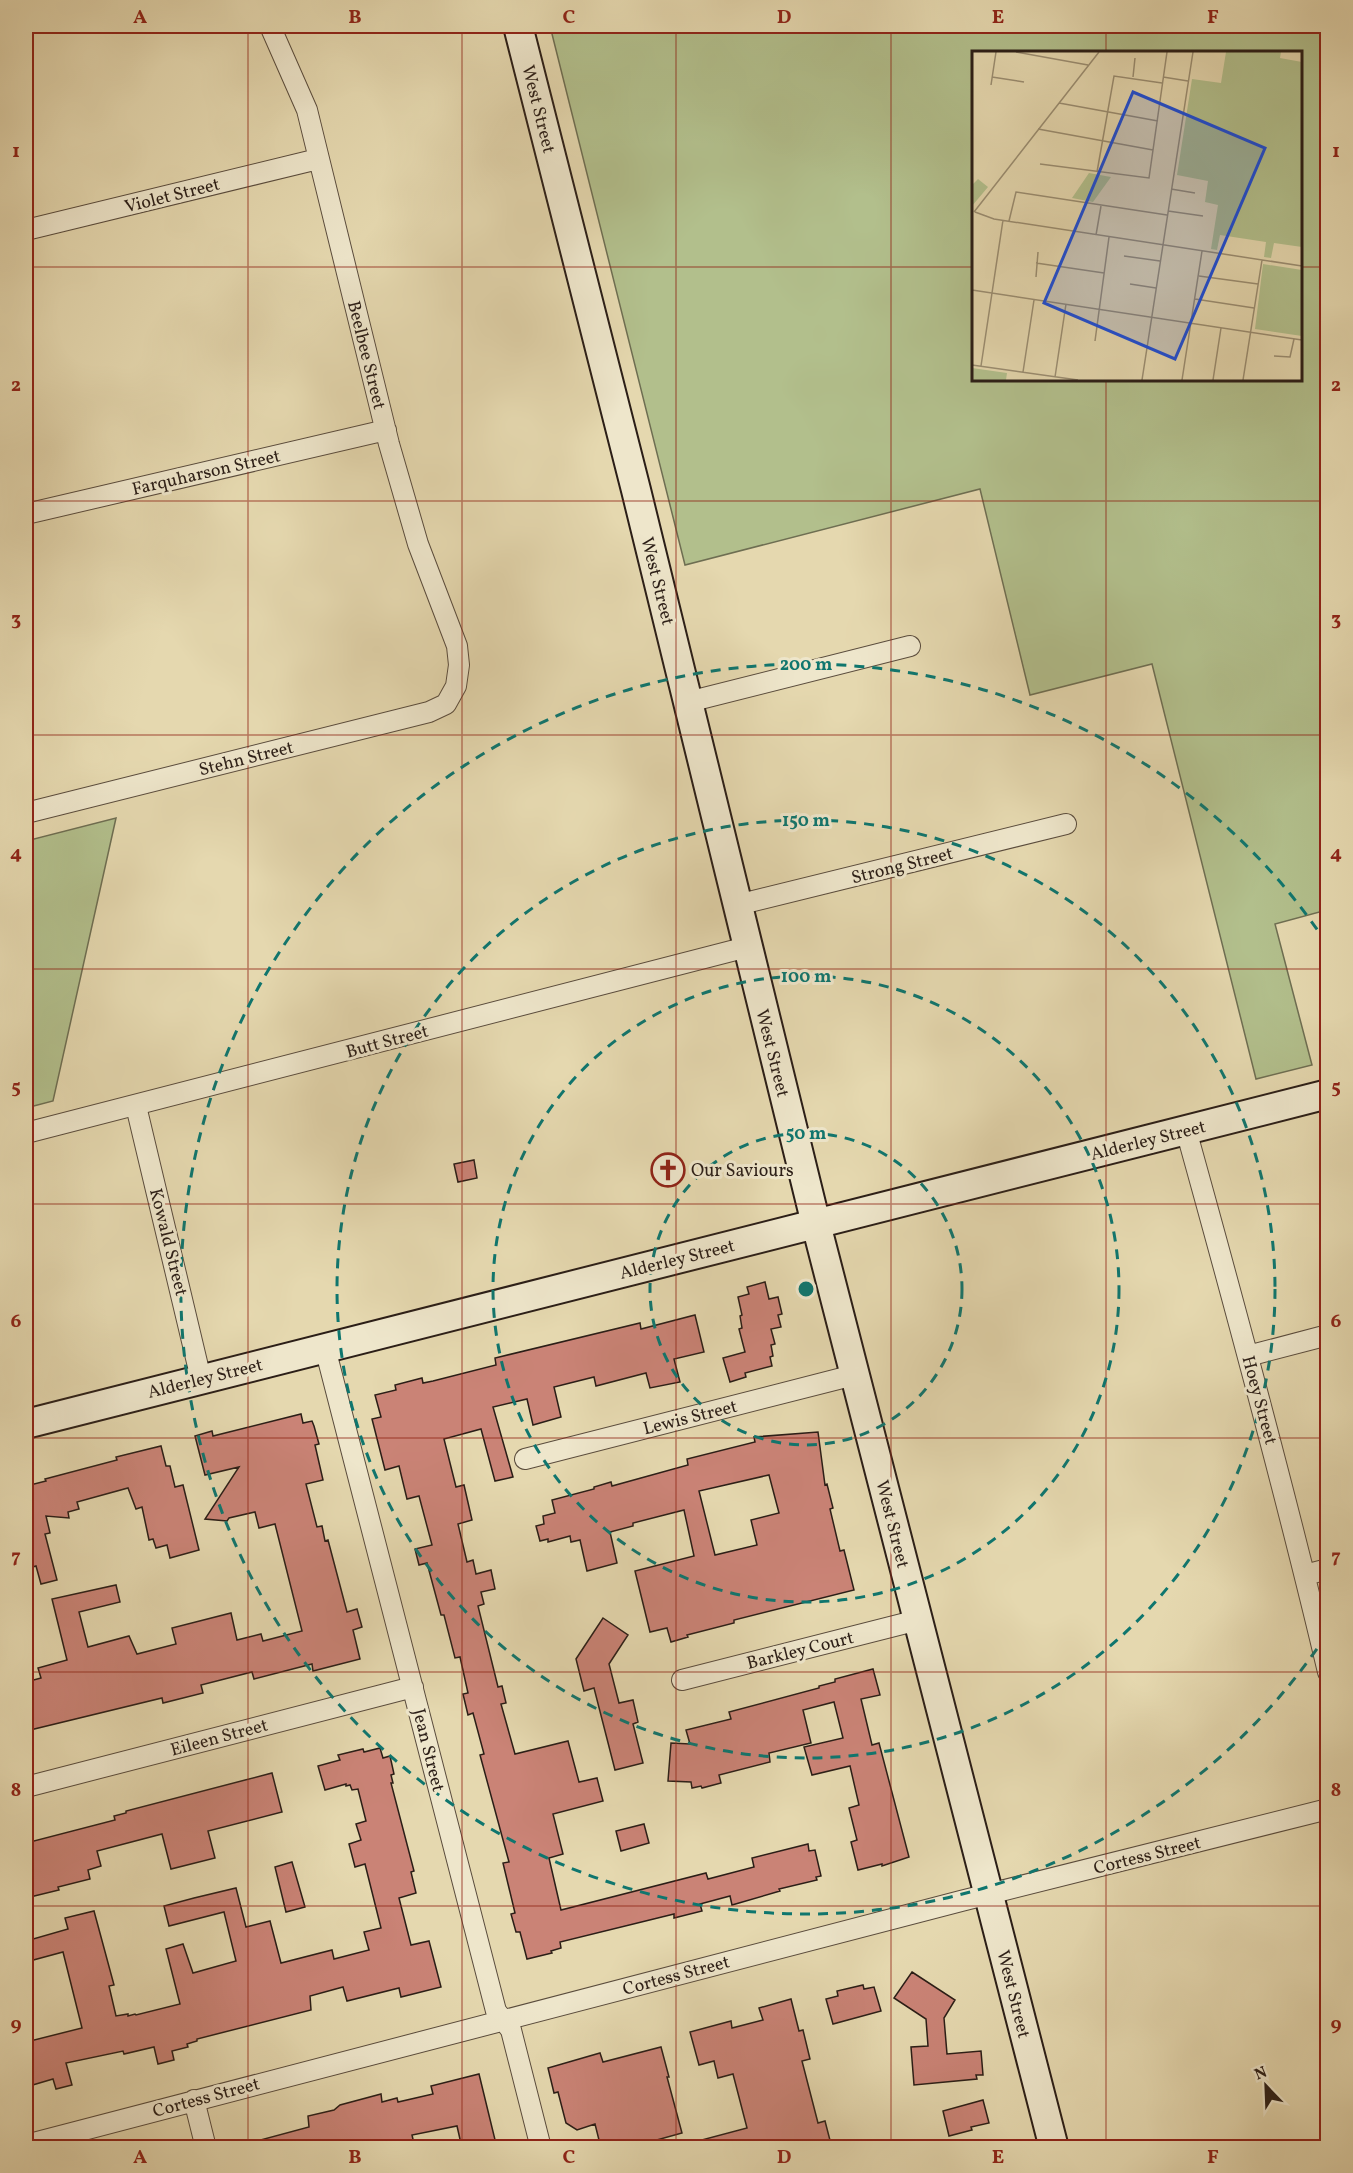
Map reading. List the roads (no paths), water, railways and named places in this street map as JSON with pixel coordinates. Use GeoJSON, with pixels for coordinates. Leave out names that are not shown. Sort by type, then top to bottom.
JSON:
{"type":"FeatureCollection","features":[{"type":"Feature","properties":{"kind":"main road","name":"West Street"},"geometry":{"type":"LineString","coordinates":[[518,26],[854,1375],[1054,2148]]}},
{"type":"Feature","properties":{"kind":"main road","name":"Alderley Street"},"geometry":{"type":"LineString","coordinates":[[26,1424],[1328,1094]]}},
{"type":"Feature","properties":{"kind":"street","name":"Beelbee Street"},"geometry":{"type":"LineString","coordinates":[[270,26],[307,110],[386,430],[418,544],[457,646],[459,665],[456,686]]}},
{"type":"Feature","properties":{"kind":"street","name":"Violet Street"},"geometry":{"type":"LineString","coordinates":[[26,230],[318,159]]}},
{"type":"Feature","properties":{"kind":"street","name":"Farquharson Street"},"geometry":{"type":"LineString","coordinates":[[26,514],[386,430]]}},
{"type":"Feature","properties":{"kind":"street"},"geometry":{"type":"LineString","coordinates":[[688,702],[910,646]]}},
{"type":"Feature","properties":{"kind":"street","name":"Stehn Street"},"geometry":{"type":"LineString","coordinates":[[26,813],[429,712],[446,705],[456,686]]}},
{"type":"Feature","properties":{"kind":"street","name":"Strong Street"},"geometry":{"type":"LineString","coordinates":[[738,905],[1066,824]]}},
{"type":"Feature","properties":{"kind":"street","name":"Butt Street"},"geometry":{"type":"LineString","coordinates":[[26,1133],[747,947]]}},
{"type":"Feature","properties":{"kind":"street","name":"Kowald Street"},"geometry":{"type":"LineString","coordinates":[[136,1106],[201,1379]]}},
{"type":"Feature","properties":{"kind":"street","name":"Hoey Street"},"geometry":{"type":"LineString","coordinates":[[1186,1130],[1248,1356],[1328,1672]]}},
{"type":"Feature","properties":{"kind":"street"},"geometry":{"type":"LineString","coordinates":[[1248,1356],[1328,1335]]}},
{"type":"Feature","properties":{"kind":"street","name":"Jean Street"},"geometry":{"type":"LineString","coordinates":[[325,1348],[496,2011],[510,2030],[541,2148]]}},
{"type":"Feature","properties":{"kind":"street","name":"Lewis Street"},"geometry":{"type":"LineString","coordinates":[[525,1459],[854,1375]]}},
{"type":"Feature","properties":{"kind":"street"},"geometry":{"type":"LineString","coordinates":[[1305,1575],[1328,1569]]}},
{"type":"Feature","properties":{"kind":"street","name":"Barkley Court"},"geometry":{"type":"LineString","coordinates":[[682,1680],[918,1620]]}},
{"type":"Feature","properties":{"kind":"street","name":"Eileen Street"},"geometry":{"type":"LineString","coordinates":[[26,1787],[413,1687]]}},
{"type":"Feature","properties":{"kind":"street","name":"Cortess Street"},"geometry":{"type":"LineString","coordinates":[[26,2145],[989,1894],[1328,1809]]}},
{"type":"Feature","properties":{"kind":"street"},"geometry":{"type":"LineString","coordinates":[[194,2100],[206,2148]]}},
{"type":"Feature","properties":{"kind":"place","name":"Our Saviours"},"geometry":{"type":"Point","coordinates":[668,1170]}}]}
